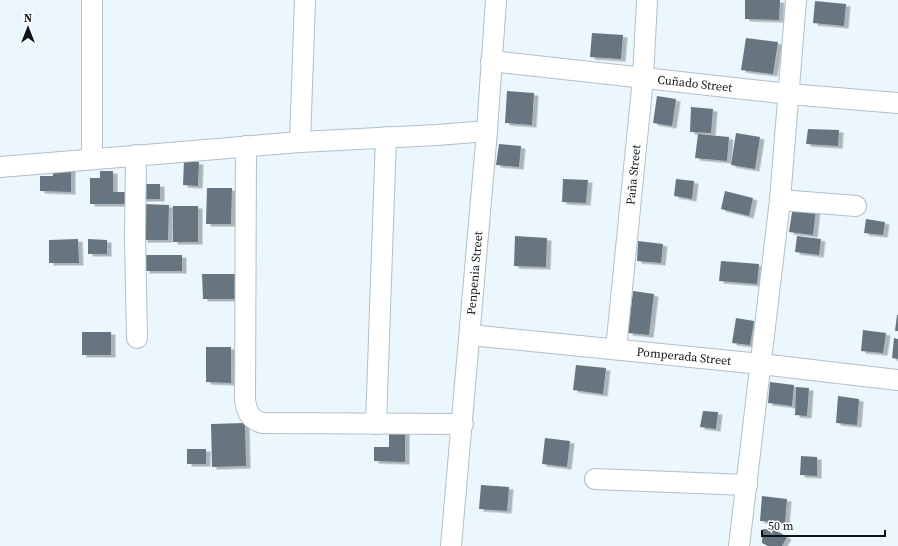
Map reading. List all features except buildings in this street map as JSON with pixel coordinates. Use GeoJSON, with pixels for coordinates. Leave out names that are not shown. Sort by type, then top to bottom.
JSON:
{"type":"FeatureCollection","features":[{"type":"Feature","properties":{"kind":"street"},"geometry":{"type":"LineString","coordinates":[[92,0],[92,159]]}},
{"type":"Feature","properties":{"kind":"street"},"geometry":{"type":"LineString","coordinates":[[300,142],[305,0]]}},
{"type":"Feature","properties":{"kind":"street","name":"Penpenia Street"},"geometry":{"type":"LineString","coordinates":[[452,546],[487,131],[496,0]]}},
{"type":"Feature","properties":{"kind":"street","name":"Paña Street"},"geometry":{"type":"LineString","coordinates":[[616,349],[642,78],[647,0]]}},
{"type":"Feature","properties":{"kind":"street"},"geometry":{"type":"LineString","coordinates":[[739,546],[780,200],[796,0]]}},
{"type":"Feature","properties":{"kind":"street","name":"Cuñado Street"},"geometry":{"type":"LineString","coordinates":[[491,61],[789,94],[898,103]]}},
{"type":"Feature","properties":{"kind":"street"},"geometry":{"type":"LineString","coordinates":[[0,166],[300,142],[487,131]]}},
{"type":"Feature","properties":{"kind":"street"},"geometry":{"type":"LineString","coordinates":[[376,424],[386,137]]}},
{"type":"Feature","properties":{"kind":"street"},"geometry":{"type":"LineString","coordinates":[[246,146],[245,400],[248,413],[256,421],[263,422],[463,424]]}},
{"type":"Feature","properties":{"kind":"street"},"geometry":{"type":"LineString","coordinates":[[136,156],[135,237],[137,338]]}},
{"type":"Feature","properties":{"kind":"street"},"geometry":{"type":"LineString","coordinates":[[780,200],[856,206]]}},
{"type":"Feature","properties":{"kind":"street","name":"Pomperada Street"},"geometry":{"type":"LineString","coordinates":[[470,334],[761,364],[898,380]]}},
{"type":"Feature","properties":{"kind":"street"},"geometry":{"type":"LineString","coordinates":[[595,479],[747,485]]}}]}
